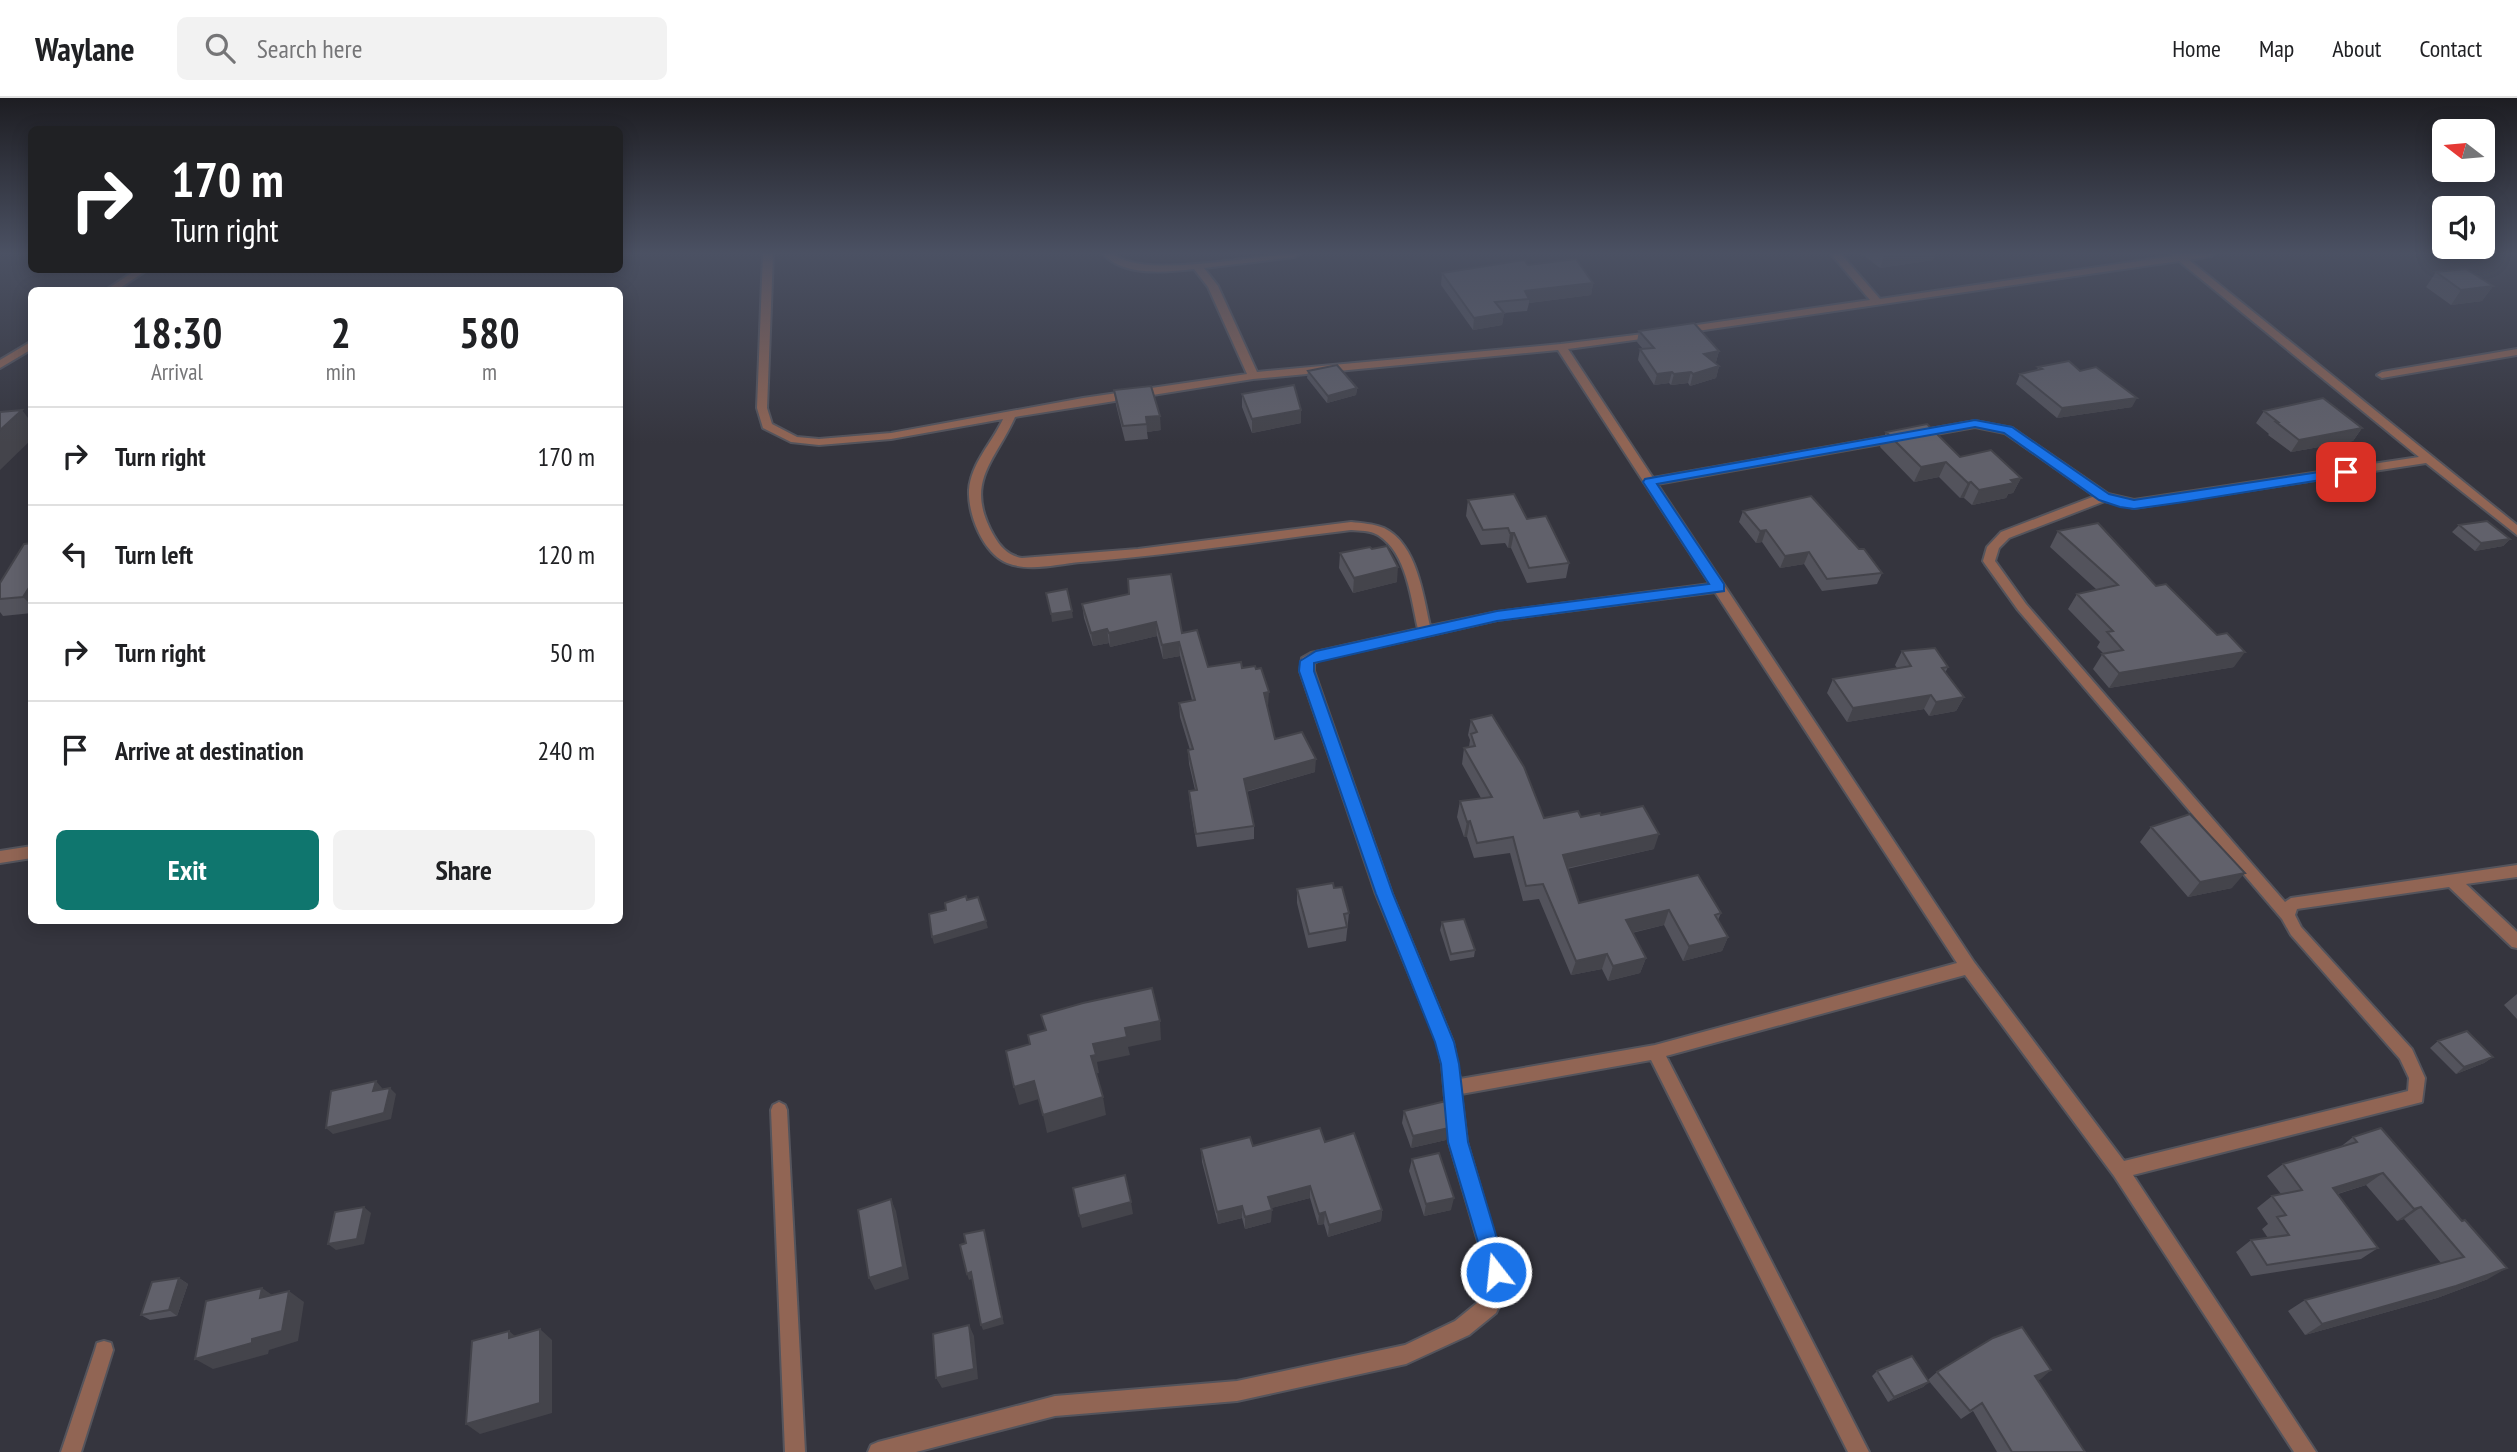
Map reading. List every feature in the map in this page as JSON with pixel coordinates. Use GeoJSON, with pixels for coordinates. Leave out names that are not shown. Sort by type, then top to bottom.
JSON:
{"type":"FeatureCollection","features":[{"type":"Feature","properties":{"kind":"street"},"geometry":{"type":"LineString","coordinates":[[766,317],[762,408],[767,426],[795,440],[819,442],[891,436],[1147,390],[1253,376],[1561,347],[1776,317]]}},
{"type":"Feature","properties":{"kind":"street"},"geometry":{"type":"LineString","coordinates":[[1227,317],[1253,376]]}},
{"type":"Feature","properties":{"kind":"street"},"geometry":{"type":"LineString","coordinates":[[2253,317],[2517,531]]}},
{"type":"Feature","properties":{"kind":"street"},"geometry":{"type":"LineString","coordinates":[[0,365],[28,347]]}},
{"type":"Feature","properties":{"kind":"street"},"geometry":{"type":"LineString","coordinates":[[1561,347],[1968,967],[2120,1171],[2306,1452]]}},
{"type":"Feature","properties":{"kind":"street"},"geometry":{"type":"LineString","coordinates":[[2382,375],[2517,352]]}},
{"type":"Feature","properties":{"kind":"street"},"geometry":{"type":"LineString","coordinates":[[1010,416],[1003,434],[978,468],[974,493],[979,520],[999,553],[1010,559],[1027,562],[1101,557],[1351,526],[1370,527],[1385,533],[1398,547],[1412,579],[1425,632]]}},
{"type":"Feature","properties":{"kind":"street"},"geometry":{"type":"LineString","coordinates":[[1649,482],[1975,424],[2008,430],[2104,497],[2134,505],[2428,459]]}},
{"type":"Feature","properties":{"kind":"street"},"geometry":{"type":"LineString","coordinates":[[2104,497],[2005,535],[1993,547],[1989,561],[2022,607],[2287,915],[2295,931],[2406,1054],[2417,1078],[2416,1097],[2120,1171]]}},
{"type":"Feature","properties":{"kind":"street"},"geometry":{"type":"LineString","coordinates":[[878,1452],[1055,1406],[1237,1391],[1406,1354],[1462,1328],[1489,1306],[1497,1291],[1496,1272],[1458,1142],[1444,1042],[1384,894],[1307,671],[1307,661],[1316,656],[1497,616],[1719,587]]}},
{"type":"Feature","properties":{"kind":"street"},"geometry":{"type":"LineString","coordinates":[[0,857],[28,853]]}},
{"type":"Feature","properties":{"kind":"street"},"geometry":{"type":"LineString","coordinates":[[2287,915],[2291,904],[2517,871]]}},
{"type":"Feature","properties":{"kind":"street"},"geometry":{"type":"LineString","coordinates":[[2452,880],[2517,942]]}},
{"type":"Feature","properties":{"kind":"street"},"geometry":{"type":"LineString","coordinates":[[1452,1088],[1655,1052],[1968,967]]}},
{"type":"Feature","properties":{"kind":"street"},"geometry":{"type":"LineString","coordinates":[[1655,1052],[1859,1452]]}},
{"type":"Feature","properties":{"kind":"street"},"geometry":{"type":"LineString","coordinates":[[779,1110],[795,1452]]}},
{"type":"Feature","properties":{"kind":"street"},"geometry":{"type":"LineString","coordinates":[[71,1452],[104,1350]]}},
{"type":"Feature","properties":{"kind":"building"},"geometry":{"type":"Polygon","coordinates":[[[1694,323],[1719,351],[1704,354],[1719,366],[1693,374],[1657,374],[1640,349],[1654,348],[1639,331],[1694,323]]]}},
{"type":"Feature","properties":{"kind":"building"},"geometry":{"type":"Polygon","coordinates":[[[2069,361],[2080,371],[2096,367],[2137,398],[2062,408],[2020,374],[2042,369],[2038,367],[2069,361]]]}},
{"type":"Feature","properties":{"kind":"building"},"geometry":{"type":"Polygon","coordinates":[[[1337,365],[1357,388],[1328,396],[1308,371],[1337,365]]]}},
{"type":"Feature","properties":{"kind":"building"},"geometry":{"type":"Polygon","coordinates":[[[1294,385],[1301,410],[1252,419],[1242,394],[1294,385]]]}},
{"type":"Feature","properties":{"kind":"building"},"geometry":{"type":"Polygon","coordinates":[[[1151,386],[1160,416],[1146,417],[1147,424],[1123,426],[1114,390],[1151,386]]]}},
{"type":"Feature","properties":{"kind":"building"},"geometry":{"type":"Polygon","coordinates":[[[2323,398],[2362,428],[2299,440],[2264,411],[2323,398]]]}},
{"type":"Feature","properties":{"kind":"building"},"geometry":{"type":"Polygon","coordinates":[[[22,410],[0,430],[0,412],[22,410]]]}},
{"type":"Feature","properties":{"kind":"building"},"geometry":{"type":"Polygon","coordinates":[[[1927,424],[1960,457],[1991,450],[2021,478],[2011,480],[2014,483],[1979,490],[1946,462],[1921,467],[1886,432],[1927,424]]]}},
{"type":"Feature","properties":{"kind":"building"},"geometry":{"type":"Polygon","coordinates":[[[1514,494],[1527,519],[1546,516],[1569,563],[1529,568],[1514,533],[1510,533],[1508,528],[1483,530],[1468,500],[1514,494]]]}},
{"type":"Feature","properties":{"kind":"building"},"geometry":{"type":"Polygon","coordinates":[[[1811,496],[1859,549],[1864,549],[1882,573],[1827,579],[1809,552],[1785,556],[1766,530],[1760,531],[1743,511],[1811,496]]]}},
{"type":"Feature","properties":{"kind":"building"},"geometry":{"type":"Polygon","coordinates":[[[2487,521],[2510,539],[2481,543],[2459,525],[2487,521]]]}},
{"type":"Feature","properties":{"kind":"building"},"geometry":{"type":"Polygon","coordinates":[[[2098,523],[2156,586],[2166,584],[2217,635],[2227,633],[2245,652],[2119,673],[2102,654],[2123,650],[2107,632],[2113,631],[2077,594],[2118,585],[2058,531],[2098,523]]]}},
{"type":"Feature","properties":{"kind":"building"},"geometry":{"type":"Polygon","coordinates":[[[24,544],[28,544],[28,589],[23,597],[0,599],[0,583],[24,544]]]}},
{"type":"Feature","properties":{"kind":"building"},"geometry":{"type":"Polygon","coordinates":[[[1387,546],[1398,567],[1354,578],[1340,553],[1370,547],[1372,549],[1387,546]]]}},
{"type":"Feature","properties":{"kind":"building"},"geometry":{"type":"Polygon","coordinates":[[[1171,574],[1182,633],[1197,630],[1208,667],[1241,662],[1242,668],[1261,668],[1269,692],[1264,693],[1275,739],[1302,732],[1316,759],[1244,779],[1254,826],[1196,834],[1189,791],[1197,790],[1188,750],[1193,749],[1179,703],[1195,700],[1179,642],[1162,645],[1156,622],[1109,633],[1107,629],[1091,633],[1082,604],[1129,594],[1128,579],[1171,574]]]}},
{"type":"Feature","properties":{"kind":"building"},"geometry":{"type":"Polygon","coordinates":[[[1067,589],[1072,611],[1051,614],[1046,593],[1067,589]]]}},
{"type":"Feature","properties":{"kind":"building"},"geometry":{"type":"Polygon","coordinates":[[[1935,648],[1948,667],[1942,668],[1964,697],[1936,702],[1931,695],[1853,708],[1833,679],[1911,666],[1902,651],[1935,648]]]}},
{"type":"Feature","properties":{"kind":"building"},"geometry":{"type":"Polygon","coordinates":[[[1492,715],[1524,767],[1544,818],[1578,811],[1581,817],[1601,815],[1643,806],[1659,834],[1563,855],[1579,903],[1698,875],[1721,913],[1715,915],[1728,937],[1689,946],[1669,910],[1626,920],[1646,958],[1613,966],[1607,954],[1576,961],[1543,884],[1526,886],[1513,837],[1477,843],[1470,821],[1467,822],[1460,801],[1492,797],[1464,748],[1475,746],[1471,734],[1477,732],[1471,720],[1492,715]]]}},
{"type":"Feature","properties":{"kind":"building"},"geometry":{"type":"Polygon","coordinates":[[[2190,814],[2245,873],[2200,882],[2151,827],[2190,814]]]}},
{"type":"Feature","properties":{"kind":"building"},"geometry":{"type":"Polygon","coordinates":[[[1333,883],[1334,888],[1342,887],[1349,913],[1344,914],[1347,927],[1309,934],[1297,889],[1333,883]]]}},
{"type":"Feature","properties":{"kind":"building"},"geometry":{"type":"Polygon","coordinates":[[[966,896],[967,900],[978,897],[986,921],[932,937],[929,914],[946,910],[945,903],[966,896]]]}},
{"type":"Feature","properties":{"kind":"building"},"geometry":{"type":"Polygon","coordinates":[[[1464,919],[1475,950],[1451,954],[1442,922],[1464,919]]]}},
{"type":"Feature","properties":{"kind":"building"},"geometry":{"type":"Polygon","coordinates":[[[1152,988],[1160,1021],[1125,1028],[1127,1037],[1093,1044],[1096,1055],[1091,1056],[1103,1097],[1043,1115],[1034,1081],[1014,1087],[1006,1051],[1030,1044],[1028,1035],[1046,1030],[1041,1015],[1152,988]]]}},
{"type":"Feature","properties":{"kind":"building"},"geometry":{"type":"Polygon","coordinates":[[[2467,1031],[2493,1057],[2464,1067],[2438,1041],[2467,1031]]]}},
{"type":"Feature","properties":{"kind":"building"},"geometry":{"type":"Polygon","coordinates":[[[376,1081],[373,1091],[390,1088],[384,1113],[326,1128],[331,1091],[376,1081]]]}},
{"type":"Feature","properties":{"kind":"building"},"geometry":{"type":"Polygon","coordinates":[[[1446,1101],[1449,1128],[1413,1136],[1404,1111],[1446,1101]]]}},
{"type":"Feature","properties":{"kind":"building"},"geometry":{"type":"Polygon","coordinates":[[[1320,1128],[1325,1142],[1354,1133],[1382,1210],[1329,1225],[1325,1212],[1319,1214],[1310,1186],[1268,1197],[1272,1210],[1245,1217],[1242,1206],[1217,1212],[1201,1149],[1250,1137],[1253,1146],[1320,1128]]]}},
{"type":"Feature","properties":{"kind":"building"},"geometry":{"type":"Polygon","coordinates":[[[2381,1128],[2507,1268],[2456,1286],[2322,1324],[2305,1300],[2464,1257],[2421,1207],[2414,1209],[2383,1173],[2333,1188],[2378,1248],[2267,1265],[2251,1240],[2289,1235],[2277,1217],[2286,1215],[2272,1196],[2302,1190],[2283,1164],[2357,1142],[2353,1137],[2381,1128]]]}},
{"type":"Feature","properties":{"kind":"building"},"geometry":{"type":"Polygon","coordinates":[[[1439,1153],[1454,1198],[1426,1204],[1412,1159],[1439,1153]]]}},
{"type":"Feature","properties":{"kind":"building"},"geometry":{"type":"Polygon","coordinates":[[[1125,1175],[1131,1202],[1079,1216],[1073,1188],[1125,1175]]]}},
{"type":"Feature","properties":{"kind":"building"},"geometry":{"type":"Polygon","coordinates":[[[891,1199],[903,1267],[869,1278],[858,1210],[891,1199]]]}},
{"type":"Feature","properties":{"kind":"building"},"geometry":{"type":"Polygon","coordinates":[[[364,1207],[357,1239],[328,1244],[335,1212],[364,1207]]]}},
{"type":"Feature","properties":{"kind":"building"},"geometry":{"type":"Polygon","coordinates":[[[984,1230],[1002,1318],[981,1325],[971,1272],[967,1274],[960,1245],[966,1243],[964,1234],[984,1230]]]}},
{"type":"Feature","properties":{"kind":"building"},"geometry":{"type":"Polygon","coordinates":[[[179,1278],[169,1310],[141,1315],[152,1282],[179,1278]]]}},
{"type":"Feature","properties":{"kind":"building"},"geometry":{"type":"Polygon","coordinates":[[[262,1288],[260,1298],[289,1291],[282,1331],[252,1339],[252,1343],[195,1359],[206,1301],[262,1288]]]}},
{"type":"Feature","properties":{"kind":"building"},"geometry":{"type":"Polygon","coordinates":[[[969,1325],[974,1369],[936,1378],[933,1334],[969,1325]]]}},
{"type":"Feature","properties":{"kind":"building"},"geometry":{"type":"Polygon","coordinates":[[[2022,1327],[2051,1370],[2035,1376],[2085,1452],[2012,1452],[1982,1403],[1970,1411],[1937,1372],[1993,1338],[2022,1327]]]}},
{"type":"Feature","properties":{"kind":"building"},"geometry":{"type":"Polygon","coordinates":[[[540,1329],[540,1403],[466,1424],[472,1341],[509,1331],[509,1338],[540,1329]]]}},
{"type":"Feature","properties":{"kind":"building"},"geometry":{"type":"Polygon","coordinates":[[[1912,1356],[1929,1382],[1894,1397],[1877,1371],[1912,1356]]]}},
{"type":"Feature","properties":{"kind":"route"},"geometry":{"type":"LineString","coordinates":[[1496,1272],[1458,1142],[1450,1064],[1444,1042],[1384,894],[1307,671],[1307,661],[1316,656],[1497,616],[1719,587],[1649,482],[1975,424],[2008,430],[2104,497],[2134,505],[2346,472]]}}]}
